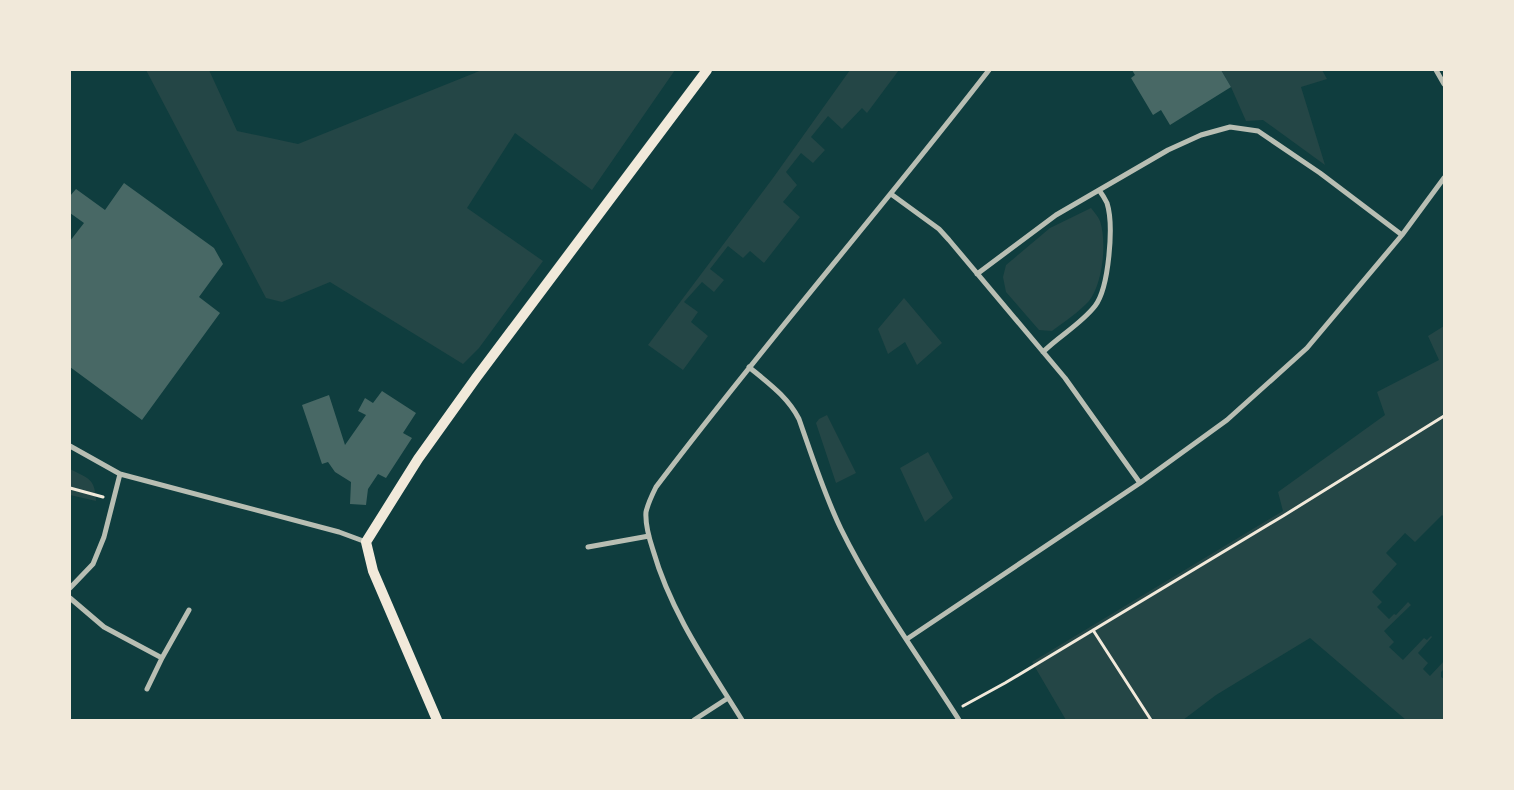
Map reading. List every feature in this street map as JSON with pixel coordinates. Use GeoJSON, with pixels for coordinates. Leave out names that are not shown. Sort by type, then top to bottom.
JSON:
{"type":"FeatureCollection","features":[{"type":"Feature","properties":{"kind":"main road"},"geometry":{"type":"LineString","coordinates":[[437,720],[373,571],[366,542],[418,459],[476,378],[707,70]]}},
{"type":"Feature","properties":{"kind":"street"},"geometry":{"type":"LineString","coordinates":[[742,720],[696,648],[677,612],[658,568],[646,522],[649,500],[656,487],[749,367],[891,194],[989,70]]}},
{"type":"Feature","properties":{"kind":"street"},"geometry":{"type":"LineString","coordinates":[[1436,70],[1444,84]]}},
{"type":"Feature","properties":{"kind":"street"},"geometry":{"type":"LineString","coordinates":[[977,274],[1056,214],[1168,150],[1201,135],[1230,127],[1258,131],[1320,173],[1402,235]]}},
{"type":"Feature","properties":{"kind":"street"},"geometry":{"type":"LineString","coordinates":[[907,639],[1140,483],[1227,420],[1307,348],[1402,235],[1444,178]]}},
{"type":"Feature","properties":{"kind":"street"},"geometry":{"type":"LineString","coordinates":[[1043,352],[1096,305],[1104,289],[1108,266],[1110,223],[1106,203],[1099,190]]}},
{"type":"Feature","properties":{"kind":"street"},"geometry":{"type":"LineString","coordinates":[[891,194],[939,229],[1070,385],[1140,483]]}},
{"type":"Feature","properties":{"kind":"street"},"geometry":{"type":"LineString","coordinates":[[749,367],[778,391],[794,409],[841,530],[861,567],[959,720]]}},
{"type":"Feature","properties":{"kind":"street"},"geometry":{"type":"LineString","coordinates":[[70,446],[120,474],[339,532],[366,542]]}},
{"type":"Feature","properties":{"kind":"street"},"geometry":{"type":"LineString","coordinates":[[70,588],[93,564],[104,537],[120,474]]}},
{"type":"Feature","properties":{"kind":"street"},"geometry":{"type":"LineString","coordinates":[[588,547],[649,536]]}},
{"type":"Feature","properties":{"kind":"street"},"geometry":{"type":"LineString","coordinates":[[70,598],[104,627],[162,658]]}},
{"type":"Feature","properties":{"kind":"street"},"geometry":{"type":"LineString","coordinates":[[147,689],[189,610]]}},
{"type":"Feature","properties":{"kind":"street"},"geometry":{"type":"LineString","coordinates":[[694,720],[728,698]]}},
{"type":"Feature","properties":{"kind":"path"},"geometry":{"type":"LineString","coordinates":[[954,712],[1283,516],[1444,416]]}},
{"type":"Feature","properties":{"kind":"path"},"geometry":{"type":"LineString","coordinates":[[70,488],[113,499]]}},
{"type":"Feature","properties":{"kind":"path"},"geometry":{"type":"LineString","coordinates":[[1093,630],[1152,720]]}},
{"type":"Feature","properties":{"kind":"shaded area"},"geometry":{"type":"Polygon","coordinates":[[[146,70],[209,70],[237,131],[298,144],[482,70],[675,70],[592,190],[515,133],[467,208],[543,261],[479,348],[463,364],[330,282],[282,302],[266,298],[146,70]]]}},
{"type":"Feature","properties":{"kind":"shaded area"},"geometry":{"type":"Polygon","coordinates":[[[850,70],[899,70],[867,113],[862,108],[842,129],[828,116],[811,137],[825,150],[813,163],[801,153],[786,172],[797,185],[783,202],[800,217],[764,263],[750,251],[743,258],[728,246],[710,269],[724,280],[714,292],[702,282],[684,302],[698,312],[691,322],[708,336],[683,370],[648,345],[773,178],[850,70]]]}},
{"type":"Feature","properties":{"kind":"shaded area"},"geometry":{"type":"Polygon","coordinates":[[[1221,70],[1322,70],[1327,79],[1301,87],[1325,165],[1263,120],[1246,121],[1221,70]]]}},
{"type":"Feature","properties":{"kind":"shaded area"},"geometry":{"type":"Polygon","coordinates":[[[1091,208],[1100,221],[1103,240],[1098,284],[1089,301],[1081,309],[1052,331],[1039,330],[1006,292],[1003,277],[1006,265],[1050,228],[1091,208]]]}},
{"type":"Feature","properties":{"kind":"shaded area"},"geometry":{"type":"Polygon","coordinates":[[[904,298],[942,343],[917,365],[905,342],[888,354],[878,329],[904,298]]]}},
{"type":"Feature","properties":{"kind":"shaded area"},"geometry":{"type":"Polygon","coordinates":[[[1444,326],[1444,517],[1442,515],[1415,542],[1405,533],[1386,553],[1397,564],[1372,592],[1382,602],[1377,607],[1389,619],[1394,614],[1396,615],[1408,602],[1411,605],[1384,631],[1394,642],[1389,647],[1403,660],[1424,638],[1427,640],[1432,637],[1418,653],[1428,663],[1423,669],[1430,676],[1444,661],[1441,677],[1444,679],[1444,720],[1406,720],[1310,638],[1216,695],[1183,720],[1066,720],[1032,662],[1283,511],[1278,492],[1385,415],[1377,392],[1439,360],[1428,336],[1444,326]]]}},
{"type":"Feature","properties":{"kind":"shaded area"},"geometry":{"type":"Polygon","coordinates":[[[827,415],[856,473],[836,483],[816,423],[827,415]]]}},
{"type":"Feature","properties":{"kind":"shaded area"},"geometry":{"type":"Polygon","coordinates":[[[928,452],[953,498],[925,522],[900,468],[928,452]]]}},
{"type":"Feature","properties":{"kind":"shaded area"},"geometry":{"type":"Polygon","coordinates":[[[70,469],[90,480],[94,488],[96,501],[70,495],[70,469]]]}},
{"type":"Feature","properties":{"kind":"building"},"geometry":{"type":"Polygon","coordinates":[[[1132,70],[1221,70],[1231,87],[1170,125],[1161,110],[1153,115],[1131,78],[1135,75],[1132,70]]]}},
{"type":"Feature","properties":{"kind":"building"},"geometry":{"type":"Polygon","coordinates":[[[124,183],[214,248],[223,264],[199,297],[220,313],[142,420],[70,367],[70,241],[84,223],[70,213],[70,196],[76,189],[105,210],[124,183]]]}},
{"type":"Feature","properties":{"kind":"building"},"geometry":{"type":"Polygon","coordinates":[[[382,391],[416,413],[403,433],[412,438],[386,478],[378,474],[368,489],[366,505],[350,504],[351,482],[335,472],[328,462],[322,464],[302,405],[329,395],[345,445],[366,415],[358,411],[365,398],[373,403],[382,391]]]}}]}
